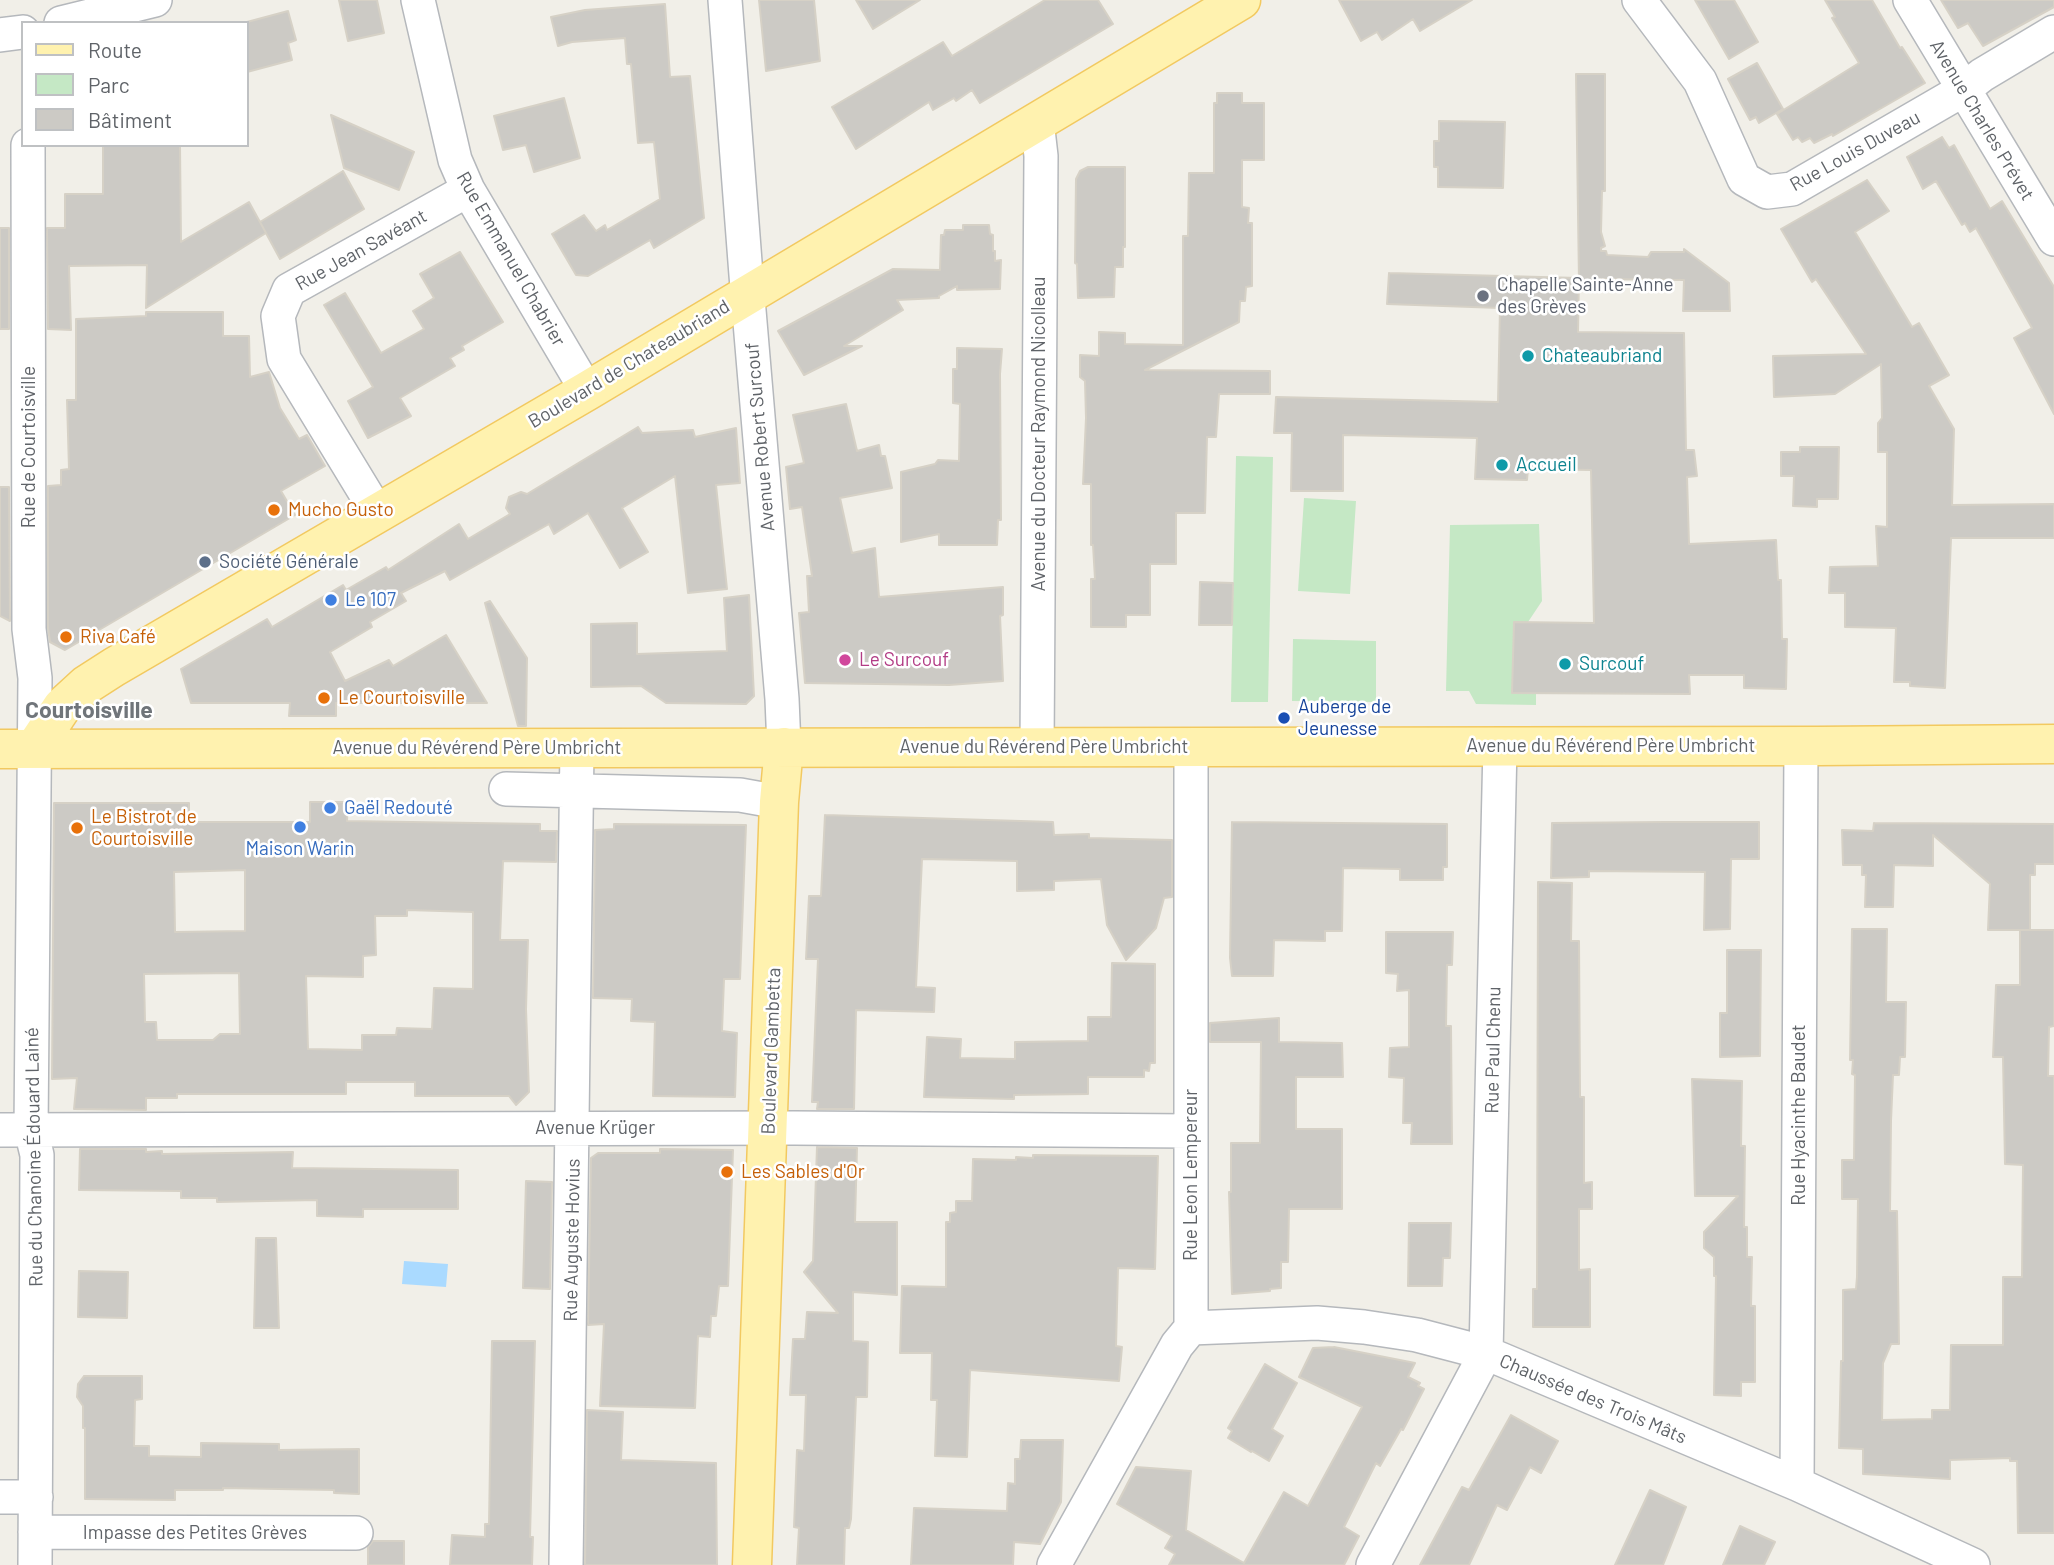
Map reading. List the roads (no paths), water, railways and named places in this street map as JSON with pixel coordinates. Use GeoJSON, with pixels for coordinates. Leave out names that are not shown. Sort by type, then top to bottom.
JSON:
{"type":"FeatureCollection","features":[{"type":"Feature","properties":{"kind":"main road","name":"Boulevard de Chateaubriand"},"geometry":{"type":"LineString","coordinates":[[17,749],[86,685],[587,391],[1241,0]]}},
{"type":"Feature","properties":{"kind":"main road","name":"Avenue du Révérend Père Umbricht"},"geometry":{"type":"LineString","coordinates":[[17,749],[2054,744]]}},
{"type":"Feature","properties":{"kind":"main road","name":"Boulevard Gambetta"},"geometry":{"type":"LineString","coordinates":[[752,1565],[779,802],[784,747]]}},
{"type":"Feature","properties":{"kind":"street"},"geometry":{"type":"LineString","coordinates":[[69,21],[155,0]]}},
{"type":"Feature","properties":{"kind":"street","name":"Rue Emmanuel Chabrier"},"geometry":{"type":"LineString","coordinates":[[418,0],[455,160],[468,190],[587,391]]}},
{"type":"Feature","properties":{"kind":"street","name":"Avenue Robert Surcouf"},"geometry":{"type":"LineString","coordinates":[[725,0],[784,747]]}},
{"type":"Feature","properties":{"kind":"street","name":"Rue Louis Duveau"},"geometry":{"type":"LineString","coordinates":[[1639,0],[1700,81],[1744,179],[1767,192],[1792,189],[1963,90],[1982,75],[2054,32]]}},
{"type":"Feature","properties":{"kind":"street","name":"Avenue Charles Prévet"},"geometry":{"type":"LineString","coordinates":[[1910,0],[2054,239]]}},
{"type":"Feature","properties":{"kind":"street"},"geometry":{"type":"LineString","coordinates":[[0,35],[21,32]]}},
{"type":"Feature","properties":{"kind":"street","name":"Avenue du Docteur Raymond Nicolleau"},"geometry":{"type":"LineString","coordinates":[[1037,121],[1041,156],[1037,747]]}},
{"type":"Feature","properties":{"kind":"street","name":"Rue de Courtoisville"},"geometry":{"type":"LineString","coordinates":[[17,749],[36,678],[29,629],[29,147]]}},
{"type":"Feature","properties":{"kind":"street","name":"Rue Jean Savéant"},"geometry":{"type":"LineString","coordinates":[[377,512],[284,359],[278,316],[289,290],[468,190]]}},
{"type":"Feature","properties":{"kind":"street","name":"Rue Paul Chenu"},"geometry":{"type":"LineString","coordinates":[[1486,1353],[1500,746]]}},
{"type":"Feature","properties":{"kind":"street","name":"Rue Hyacinthe Baudet"},"geometry":{"type":"LineString","coordinates":[[1797,1484],[1801,746]]}},
{"type":"Feature","properties":{"kind":"street","name":"Rue Leon Lempereur"},"geometry":{"type":"LineString","coordinates":[[1191,747],[1191,1328]]}},
{"type":"Feature","properties":{"kind":"street","name":"Rue Auguste Hovius"},"geometry":{"type":"LineString","coordinates":[[566,1565],[577,748]]}},
{"type":"Feature","properties":{"kind":"street","name":"Rue du Chanoine Édouard Lainé"},"geometry":{"type":"LineString","coordinates":[[17,749],[15,1130],[37,1155],[35,1565]]}},
{"type":"Feature","properties":{"kind":"street"},"geometry":{"type":"LineString","coordinates":[[506,789],[740,795],[779,802]]}},
{"type":"Feature","properties":{"kind":"street","name":"Avenue Krüger"},"geometry":{"type":"LineString","coordinates":[[15,1130],[1191,1130]]}},
{"type":"Feature","properties":{"kind":"street","name":"Chaussée des Trois Mâts"},"geometry":{"type":"LineString","coordinates":[[1191,1328],[1317,1324],[1364,1327],[1417,1335],[1486,1353],[1797,1484],[1964,1563]]}},
{"type":"Feature","properties":{"kind":"street"},"geometry":{"type":"LineString","coordinates":[[1054,1565],[1177,1345],[1191,1328]]}},
{"type":"Feature","properties":{"kind":"street"},"geometry":{"type":"LineString","coordinates":[[1373,1565],[1486,1353]]}},
{"type":"Feature","properties":{"kind":"street"},"geometry":{"type":"LineString","coordinates":[[0,1497],[36,1497]]}},
{"type":"Feature","properties":{"kind":"street","name":"Impasse des Petites Grèves"},"geometry":{"type":"LineString","coordinates":[[35,1532],[356,1533]]}},
{"type":"Feature","properties":{"kind":"water"},"geometry":{"type":"Polygon","coordinates":[[[404,1261],[448,1264],[446,1287],[402,1284],[404,1261]]]}},
{"type":"Feature","properties":{"kind":"place","name":"Chapelle Sainte-Anne des Grèves"},"geometry":{"type":"Point","coordinates":[1483,296]}},
{"type":"Feature","properties":{"kind":"place","name":"Chateaubriand"},"geometry":{"type":"Point","coordinates":[1528,356]}},
{"type":"Feature","properties":{"kind":"place","name":"Accueil"},"geometry":{"type":"Point","coordinates":[1502,465]}},
{"type":"Feature","properties":{"kind":"place","name":"Mucho Gusto"},"geometry":{"type":"Point","coordinates":[274,510]}},
{"type":"Feature","properties":{"kind":"place","name":"Société Générale"},"geometry":{"type":"Point","coordinates":[205,562]}},
{"type":"Feature","properties":{"kind":"place","name":"Le 107"},"geometry":{"type":"Point","coordinates":[331,600]}},
{"type":"Feature","properties":{"kind":"place","name":"Riva Café"},"geometry":{"type":"Point","coordinates":[66,637]}},
{"type":"Feature","properties":{"kind":"place","name":"Le Surcouf"},"geometry":{"type":"Point","coordinates":[845,660]}},
{"type":"Feature","properties":{"kind":"place","name":"Surcouf"},"geometry":{"type":"Point","coordinates":[1565,664]}},
{"type":"Feature","properties":{"kind":"place","name":"Le Courtoisville"},"geometry":{"type":"Point","coordinates":[324,698]}},
{"type":"Feature","properties":{"kind":"place","name":"Auberge de Jeunesse"},"geometry":{"type":"Point","coordinates":[1284,718]}},
{"type":"Feature","properties":{"kind":"place","name":"Gaël Redouté"},"geometry":{"type":"Point","coordinates":[330,808]}},
{"type":"Feature","properties":{"kind":"place","name":"Maison Warin"},"geometry":{"type":"Point","coordinates":[300,827]}},
{"type":"Feature","properties":{"kind":"place","name":"Le Bistrot de Courtoisville"},"geometry":{"type":"Point","coordinates":[77,828]}},
{"type":"Feature","properties":{"kind":"place","name":"Les Sables d'Or"},"geometry":{"type":"Point","coordinates":[727,1172]}},
{"type":"Feature","properties":{"kind":"district","name":"Courtoisville"},"geometry":{"type":"Point","coordinates":[89,710]}}]}
